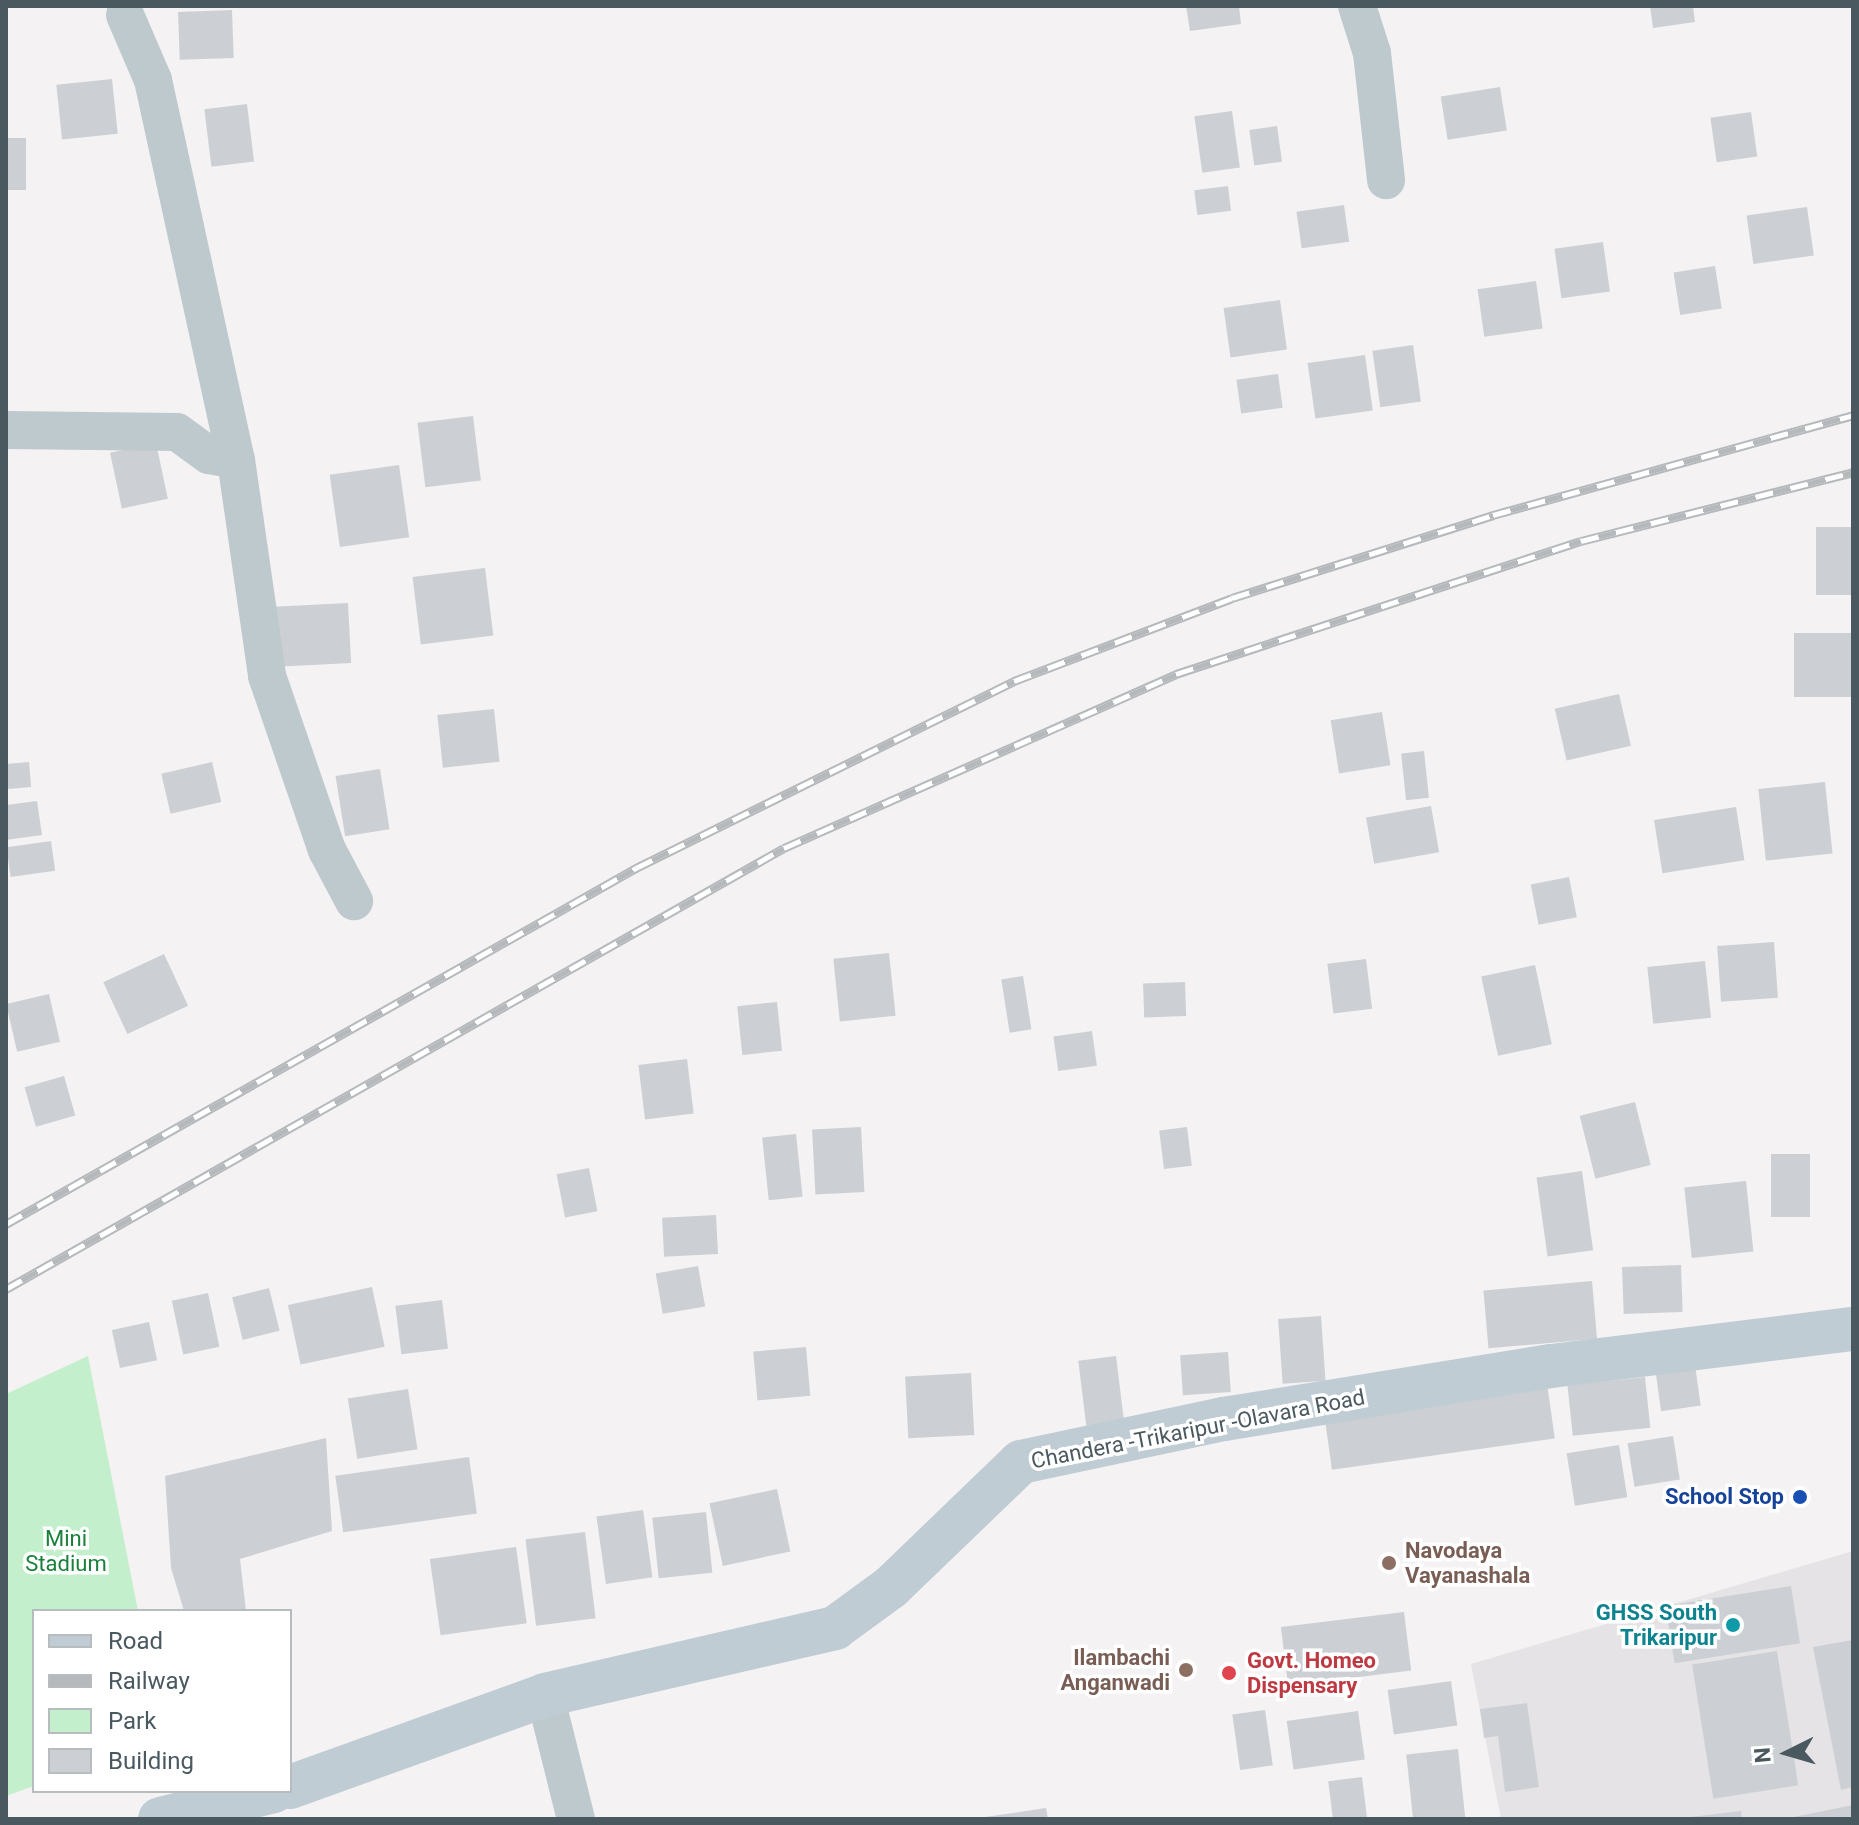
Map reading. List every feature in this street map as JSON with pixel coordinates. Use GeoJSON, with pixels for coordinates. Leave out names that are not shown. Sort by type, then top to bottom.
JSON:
{"type":"FeatureCollection","features":[{"type":"Feature","properties":{"kind":"main road","name":"Chandera -Trikaripur -Olavara Road"},"geometry":{"type":"LineString","coordinates":[[292,1786],[545,1695],[835,1628],[891,1587],[1021,1462],[1224,1419],[1551,1366],[1853,1329]]}},
{"type":"Feature","properties":{"kind":"main road"},"geometry":{"type":"LineString","coordinates":[[160,1819],[266,1793]]}},
{"type":"Feature","properties":{"kind":"street"},"geometry":{"type":"LineString","coordinates":[[1357,6],[1372,53],[1386,180]]}},
{"type":"Feature","properties":{"kind":"street"},"geometry":{"type":"LineString","coordinates":[[125,15],[153,80],[236,460],[267,676],[327,850],[354,901]]}},
{"type":"Feature","properties":{"kind":"street"},"geometry":{"type":"LineString","coordinates":[[6,430],[110,425],[177,432],[209,455],[236,460]]}},
{"type":"Feature","properties":{"kind":"street"},"geometry":{"type":"LineString","coordinates":[[545,1695],[576,1819]]}},
{"type":"Feature","properties":{"kind":"shaded area"},"geometry":{"type":"Polygon","coordinates":[[[1853,1551],[1853,1819],[1501,1819],[1471,1664],[1853,1551]]]}},
{"type":"Feature","properties":{"kind":"green space","name":"Mini Stadium"},"geometry":{"type":"Polygon","coordinates":[[[88,1356],[138,1609],[32,1609],[32,1787],[6,1796],[6,1394],[88,1356]]]}},
{"type":"Feature","properties":{"kind":"building"},"geometry":{"type":"Polygon","coordinates":[[[1186,6],[1239,6],[1241,24],[1190,31],[1186,6]]]}},
{"type":"Feature","properties":{"kind":"building"},"geometry":{"type":"Polygon","coordinates":[[[1650,6],[1693,6],[1695,22],[1653,28],[1650,6]]]}},
{"type":"Feature","properties":{"kind":"building"},"geometry":{"type":"Polygon","coordinates":[[[232,10],[234,58],[180,60],[178,12],[232,10]]]}},
{"type":"Feature","properties":{"kind":"building"},"geometry":{"type":"Polygon","coordinates":[[[112,79],[118,134],[62,140],[56,85],[112,79]]]}},
{"type":"Feature","properties":{"kind":"building"},"geometry":{"type":"Polygon","coordinates":[[[1500,87],[1507,130],[1448,140],[1441,96],[1500,87]]]}},
{"type":"Feature","properties":{"kind":"building"},"geometry":{"type":"Polygon","coordinates":[[[247,104],[254,162],[211,167],[204,109],[247,104]]]}},
{"type":"Feature","properties":{"kind":"building"},"geometry":{"type":"Polygon","coordinates":[[[1232,111],[1240,167],[1202,173],[1194,116],[1232,111]]]}},
{"type":"Feature","properties":{"kind":"building"},"geometry":{"type":"Polygon","coordinates":[[[1751,112],[1757,157],[1717,162],[1710,118],[1751,112]]]}},
{"type":"Feature","properties":{"kind":"building"},"geometry":{"type":"Polygon","coordinates":[[[1277,126],[1282,162],[1254,166],[1249,130],[1277,126]]]}},
{"type":"Feature","properties":{"kind":"building"},"geometry":{"type":"Polygon","coordinates":[[[6,138],[26,138],[26,190],[6,190],[6,138]]]}},
{"type":"Feature","properties":{"kind":"building"},"geometry":{"type":"Polygon","coordinates":[[[1228,186],[1231,211],[1197,215],[1194,190],[1228,186]]]}},
{"type":"Feature","properties":{"kind":"building"},"geometry":{"type":"Polygon","coordinates":[[[1344,205],[1349,242],[1302,248],[1296,212],[1344,205]]]}},
{"type":"Feature","properties":{"kind":"building"},"geometry":{"type":"Polygon","coordinates":[[[1807,207],[1814,256],[1753,264],[1747,215],[1807,207]]]}},
{"type":"Feature","properties":{"kind":"building"},"geometry":{"type":"Polygon","coordinates":[[[1603,242],[1610,292],[1561,298],[1554,249],[1603,242]]]}},
{"type":"Feature","properties":{"kind":"building"},"geometry":{"type":"Polygon","coordinates":[[[1715,266],[1722,308],[1680,315],[1674,273],[1715,266]]]}},
{"type":"Feature","properties":{"kind":"building"},"geometry":{"type":"Polygon","coordinates":[[[1536,281],[1543,329],[1484,337],[1478,289],[1536,281]]]}},
{"type":"Feature","properties":{"kind":"building"},"geometry":{"type":"Polygon","coordinates":[[[1280,300],[1287,350],[1231,357],[1224,308],[1280,300]]]}},
{"type":"Feature","properties":{"kind":"building"},"geometry":{"type":"Polygon","coordinates":[[[1413,345],[1421,401],[1380,407],[1372,351],[1413,345]]]}},
{"type":"Feature","properties":{"kind":"building"},"geometry":{"type":"Polygon","coordinates":[[[1365,355],[1373,410],[1315,419],[1308,363],[1365,355]]]}},
{"type":"Feature","properties":{"kind":"building"},"geometry":{"type":"Polygon","coordinates":[[[1278,374],[1283,408],[1241,414],[1236,380],[1278,374]]]}},
{"type":"Feature","properties":{"kind":"building"},"geometry":{"type":"Polygon","coordinates":[[[473,416],[481,481],[425,487],[417,423],[473,416]]]}},
{"type":"Feature","properties":{"kind":"building"},"geometry":{"type":"Polygon","coordinates":[[[156,443],[168,499],[122,509],[110,453],[156,443]]]}},
{"type":"Feature","properties":{"kind":"building"},"geometry":{"type":"Polygon","coordinates":[[[399,465],[409,537],[340,547],[330,475],[399,465]]]}},
{"type":"Feature","properties":{"kind":"building"},"geometry":{"type":"Polygon","coordinates":[[[1816,527],[1853,527],[1853,595],[1816,595],[1816,527]]]}},
{"type":"Feature","properties":{"kind":"building"},"geometry":{"type":"Polygon","coordinates":[[[485,568],[493,635],[421,644],[413,577],[485,568]]]}},
{"type":"Feature","properties":{"kind":"building"},"geometry":{"type":"Polygon","coordinates":[[[348,603],[351,663],[277,667],[274,607],[348,603]]]}},
{"type":"Feature","properties":{"kind":"building"},"geometry":{"type":"Polygon","coordinates":[[[1794,633],[1853,633],[1853,697],[1794,697],[1794,633]]]}},
{"type":"Feature","properties":{"kind":"building"},"geometry":{"type":"Polygon","coordinates":[[[1619,694],[1631,746],[1567,760],[1555,709],[1619,694]]]}},
{"type":"Feature","properties":{"kind":"building"},"geometry":{"type":"Polygon","coordinates":[[[494,709],[500,762],[443,768],[437,715],[494,709]]]}},
{"type":"Feature","properties":{"kind":"building"},"geometry":{"type":"Polygon","coordinates":[[[1382,712],[1390,765],[1339,773],[1331,720],[1382,712]]]}},
{"type":"Feature","properties":{"kind":"building"},"geometry":{"type":"Polygon","coordinates":[[[1424,751],[1429,798],[1406,800],[1401,753],[1424,751]]]}},
{"type":"Feature","properties":{"kind":"building"},"geometry":{"type":"Polygon","coordinates":[[[29,762],[31,787],[8,789],[6,764],[29,762]]]}},
{"type":"Feature","properties":{"kind":"building"},"geometry":{"type":"Polygon","coordinates":[[[212,762],[221,802],[171,814],[161,774],[212,762]]]}},
{"type":"Feature","properties":{"kind":"building"},"geometry":{"type":"Polygon","coordinates":[[[380,769],[390,829],[345,836],[336,776],[380,769]]]}},
{"type":"Feature","properties":{"kind":"building"},"geometry":{"type":"Polygon","coordinates":[[[1825,782],[1833,854],[1766,861],[1758,789],[1825,782]]]}},
{"type":"Feature","properties":{"kind":"building"},"geometry":{"type":"Polygon","coordinates":[[[37,801],[42,835],[6,840],[6,805],[37,801]]]}},
{"type":"Feature","properties":{"kind":"building"},"geometry":{"type":"Polygon","coordinates":[[[1431,806],[1439,852],[1374,864],[1366,817],[1431,806]]]}},
{"type":"Feature","properties":{"kind":"building"},"geometry":{"type":"Polygon","coordinates":[[[1736,807],[1744,860],[1662,873],[1654,820],[1736,807]]]}},
{"type":"Feature","properties":{"kind":"building"},"geometry":{"type":"Polygon","coordinates":[[[51,841],[55,871],[11,877],[6,847],[51,841]]]}},
{"type":"Feature","properties":{"kind":"building"},"geometry":{"type":"Polygon","coordinates":[[[1569,877],[1577,917],[1539,925],[1531,884],[1569,877]]]}},
{"type":"Feature","properties":{"kind":"building"},"geometry":{"type":"Polygon","coordinates":[[[1774,942],[1778,998],[1721,1002],[1717,946],[1774,942]]]}},
{"type":"Feature","properties":{"kind":"building"},"geometry":{"type":"Polygon","coordinates":[[[889,953],[896,1016],[840,1022],[833,959],[889,953]]]}},
{"type":"Feature","properties":{"kind":"building"},"geometry":{"type":"Polygon","coordinates":[[[164,954],[188,1006],[127,1034],[103,982],[164,954]]]}},
{"type":"Feature","properties":{"kind":"building"},"geometry":{"type":"Polygon","coordinates":[[[1366,959],[1372,1009],[1333,1013],[1327,964],[1366,959]]]}},
{"type":"Feature","properties":{"kind":"building"},"geometry":{"type":"Polygon","coordinates":[[[1705,961],[1711,1018],[1653,1024],[1647,967],[1705,961]]]}},
{"type":"Feature","properties":{"kind":"building"},"geometry":{"type":"Polygon","coordinates":[[[1535,965],[1552,1044],[1498,1056],[1481,976],[1535,965]]]}},
{"type":"Feature","properties":{"kind":"building"},"geometry":{"type":"Polygon","coordinates":[[[1023,976],[1031,1029],[1010,1033],[1001,979],[1023,976]]]}},
{"type":"Feature","properties":{"kind":"building"},"geometry":{"type":"Polygon","coordinates":[[[1185,982],[1186,1016],[1144,1017],[1143,983],[1185,982]]]}},
{"type":"Feature","properties":{"kind":"building"},"geometry":{"type":"Polygon","coordinates":[[[49,994],[60,1042],[17,1052],[6,1004],[49,994]]]}},
{"type":"Feature","properties":{"kind":"building"},"geometry":{"type":"Polygon","coordinates":[[[777,1002],[782,1051],[742,1055],[737,1006],[777,1002]]]}},
{"type":"Feature","properties":{"kind":"building"},"geometry":{"type":"Polygon","coordinates":[[[1092,1031],[1097,1066],[1058,1071],[1053,1036],[1092,1031]]]}},
{"type":"Feature","properties":{"kind":"building"},"geometry":{"type":"Polygon","coordinates":[[[687,1059],[694,1114],[645,1120],[638,1065],[687,1059]]]}},
{"type":"Feature","properties":{"kind":"building"},"geometry":{"type":"Polygon","coordinates":[[[64,1076],[75,1115],[36,1127],[25,1087],[64,1076]]]}},
{"type":"Feature","properties":{"kind":"building"},"geometry":{"type":"Polygon","coordinates":[[[1635,1102],[1651,1165],[1595,1179],[1580,1116],[1635,1102]]]}},
{"type":"Feature","properties":{"kind":"building"},"geometry":{"type":"Polygon","coordinates":[[[861,1127],[864,1192],[815,1194],[812,1130],[861,1127]]]}},
{"type":"Feature","properties":{"kind":"building"},"geometry":{"type":"Polygon","coordinates":[[[1187,1127],[1192,1166],[1164,1169],[1159,1130],[1187,1127]]]}},
{"type":"Feature","properties":{"kind":"building"},"geometry":{"type":"Polygon","coordinates":[[[796,1134],[803,1197],[769,1200],[762,1138],[796,1134]]]}},
{"type":"Feature","properties":{"kind":"building"},"geometry":{"type":"Polygon","coordinates":[[[1771,1154],[1810,1154],[1810,1217],[1771,1217],[1771,1154]]]}},
{"type":"Feature","properties":{"kind":"building"},"geometry":{"type":"Polygon","coordinates":[[[589,1168],[597,1211],[565,1217],[557,1174],[589,1168]]]}},
{"type":"Feature","properties":{"kind":"building"},"geometry":{"type":"Polygon","coordinates":[[[1582,1171],[1593,1250],[1548,1257],[1536,1177],[1582,1171]]]}},
{"type":"Feature","properties":{"kind":"building"},"geometry":{"type":"Polygon","coordinates":[[[1746,1181],[1753,1252],[1692,1258],[1684,1187],[1746,1181]]]}},
{"type":"Feature","properties":{"kind":"building"},"geometry":{"type":"Polygon","coordinates":[[[716,1215],[718,1254],[664,1257],[662,1218],[716,1215]]]}},
{"type":"Feature","properties":{"kind":"building"},"geometry":{"type":"Polygon","coordinates":[[[1681,1265],[1683,1312],[1624,1314],[1622,1267],[1681,1265]]]}},
{"type":"Feature","properties":{"kind":"building"},"geometry":{"type":"Polygon","coordinates":[[[698,1266],[705,1306],[663,1314],[656,1273],[698,1266]]]}},
{"type":"Feature","properties":{"kind":"building"},"geometry":{"type":"Polygon","coordinates":[[[1592,1281],[1597,1339],[1488,1348],[1483,1290],[1592,1281]]]}},
{"type":"Feature","properties":{"kind":"building"},"geometry":{"type":"Polygon","coordinates":[[[372,1287],[385,1347],[301,1365],[288,1305],[372,1287]]]}},
{"type":"Feature","properties":{"kind":"building"},"geometry":{"type":"Polygon","coordinates":[[[269,1288],[280,1331],[243,1340],[232,1297],[269,1288]]]}},
{"type":"Feature","properties":{"kind":"building"},"geometry":{"type":"Polygon","coordinates":[[[208,1293],[219,1347],[183,1354],[172,1301],[208,1293]]]}},
{"type":"Feature","properties":{"kind":"building"},"geometry":{"type":"Polygon","coordinates":[[[442,1300],[448,1349],[401,1354],[395,1306],[442,1300]]]}},
{"type":"Feature","properties":{"kind":"building"},"geometry":{"type":"Polygon","coordinates":[[[1321,1316],[1326,1381],[1283,1384],[1278,1319],[1321,1316]]]}},
{"type":"Feature","properties":{"kind":"building"},"geometry":{"type":"Polygon","coordinates":[[[149,1322],[157,1360],[120,1368],[112,1330],[149,1322]]]}},
{"type":"Feature","properties":{"kind":"building"},"geometry":{"type":"Polygon","coordinates":[[[806,1347],[810,1396],[757,1400],[753,1352],[806,1347]]]}},
{"type":"Feature","properties":{"kind":"building"},"geometry":{"type":"Polygon","coordinates":[[[1228,1352],[1231,1392],[1183,1395],[1180,1355],[1228,1352]]]}},
{"type":"Feature","properties":{"kind":"building"},"geometry":{"type":"Polygon","coordinates":[[[1116,1356],[1124,1424],[1087,1429],[1078,1361],[1116,1356]]]}},
{"type":"Feature","properties":{"kind":"building"},"geometry":{"type":"Polygon","coordinates":[[[1695,1365],[1701,1406],[1661,1411],[1655,1371],[1695,1365]]]}},
{"type":"Feature","properties":{"kind":"building"},"geometry":{"type":"Polygon","coordinates":[[[971,1373],[974,1435],[908,1438],[905,1376],[971,1373]]]}},
{"type":"Feature","properties":{"kind":"building"},"geometry":{"type":"Polygon","coordinates":[[[1645,1377],[1650,1428],[1573,1436],[1567,1385],[1645,1377]]]}},
{"type":"Feature","properties":{"kind":"building"},"geometry":{"type":"Polygon","coordinates":[[[1547,1383],[1555,1438],[1332,1470],[1324,1414],[1547,1383]]]}},
{"type":"Feature","properties":{"kind":"building"},"geometry":{"type":"Polygon","coordinates":[[[408,1389],[418,1449],[357,1459],[348,1399],[408,1389]]]}},
{"type":"Feature","properties":{"kind":"building"},"geometry":{"type":"Polygon","coordinates":[[[1673,1436],[1680,1479],[1634,1487],[1628,1443],[1673,1436]]]}},
{"type":"Feature","properties":{"kind":"building"},"geometry":{"type":"Polygon","coordinates":[[[326,1438],[332,1531],[240,1559],[246,1609],[183,1609],[171,1568],[165,1476],[326,1438]]]}},
{"type":"Feature","properties":{"kind":"building"},"geometry":{"type":"Polygon","coordinates":[[[1619,1445],[1627,1497],[1575,1506],[1567,1453],[1619,1445]]]}},
{"type":"Feature","properties":{"kind":"building"},"geometry":{"type":"Polygon","coordinates":[[[469,1457],[477,1513],[343,1532],[335,1476],[469,1457]]]}},
{"type":"Feature","properties":{"kind":"building"},"geometry":{"type":"Polygon","coordinates":[[[777,1489],[790,1552],[723,1566],[710,1503],[777,1489]]]}},
{"type":"Feature","properties":{"kind":"building"},"geometry":{"type":"Polygon","coordinates":[[[643,1510],[652,1577],[606,1584],[596,1517],[643,1510]]]}},
{"type":"Feature","properties":{"kind":"building"},"geometry":{"type":"Polygon","coordinates":[[[706,1512],[712,1573],[659,1578],[652,1518],[706,1512]]]}},
{"type":"Feature","properties":{"kind":"building"},"geometry":{"type":"Polygon","coordinates":[[[585,1532],[596,1618],[536,1626],[525,1539],[585,1532]]]}},
{"type":"Feature","properties":{"kind":"building"},"geometry":{"type":"Polygon","coordinates":[[[516,1547],[527,1623],[441,1635],[430,1559],[516,1547]]]}},
{"type":"Feature","properties":{"kind":"building","name":"GHSS South Trikaripur"},"geometry":{"type":"Polygon","coordinates":[[[1791,1586],[1800,1643],[1675,1663],[1666,1606],[1791,1586]]]}},
{"type":"Feature","properties":{"kind":"building"},"geometry":{"type":"Polygon","coordinates":[[[1404,1612],[1411,1671],[1288,1686],[1281,1627],[1404,1612]]]}},
{"type":"Feature","properties":{"kind":"building"},"geometry":{"type":"Polygon","coordinates":[[[1853,1640],[1853,1787],[1841,1790],[1813,1647],[1853,1640]]]}},
{"type":"Feature","properties":{"kind":"building"},"geometry":{"type":"Polygon","coordinates":[[[1777,1651],[1798,1785],[1713,1799],[1692,1664],[1777,1651]]]}},
{"type":"Feature","properties":{"kind":"building"},"geometry":{"type":"Polygon","coordinates":[[[1451,1681],[1457,1726],[1394,1734],[1388,1690],[1451,1681]]]}},
{"type":"Feature","properties":{"kind":"building"},"geometry":{"type":"Polygon","coordinates":[[[1527,1703],[1539,1787],[1505,1792],[1498,1736],[1484,1738],[1480,1709],[1527,1703]]]}},
{"type":"Feature","properties":{"kind":"building"},"geometry":{"type":"Polygon","coordinates":[[[1265,1710],[1273,1765],[1240,1770],[1232,1715],[1265,1710]]]}},
{"type":"Feature","properties":{"kind":"building"},"geometry":{"type":"Polygon","coordinates":[[[1358,1711],[1365,1760],[1294,1770],[1287,1721],[1358,1711]]]}},
{"type":"Feature","properties":{"kind":"building"},"geometry":{"type":"Polygon","coordinates":[[[1458,1749],[1465,1819],[1413,1819],[1406,1754],[1458,1749]]]}},
{"type":"Feature","properties":{"kind":"building"},"geometry":{"type":"Polygon","coordinates":[[[1362,1777],[1367,1819],[1333,1819],[1328,1781],[1362,1777]]]}},
{"type":"Feature","properties":{"kind":"building"},"geometry":{"type":"Polygon","coordinates":[[[1853,1805],[1853,1819],[1789,1819],[1789,1818],[1853,1805]]]}},
{"type":"Feature","properties":{"kind":"building"},"geometry":{"type":"Polygon","coordinates":[[[1046,1808],[1048,1819],[985,1819],[985,1817],[1046,1808]]]}},
{"type":"Feature","properties":{"kind":"building"},"geometry":{"type":"Polygon","coordinates":[[[1741,1811],[1742,1819],[1691,1819],[1691,1817],[1741,1811]]]}},
{"type":"Feature","properties":{"kind":"railway"},"geometry":{"type":"LineString","coordinates":[[6,1224],[636,868],[1014,681],[1232,598],[1493,515],[1853,415]]}},
{"type":"Feature","properties":{"kind":"railway"},"geometry":{"type":"LineString","coordinates":[[6,1289],[784,848],[1176,674],[1581,541],[1853,472]]}},
{"type":"Feature","properties":{"kind":"place","name":"School Stop"},"geometry":{"type":"Point","coordinates":[1800,1497]}},
{"type":"Feature","properties":{"kind":"place","name":"Navodaya Vayanashala"},"geometry":{"type":"Point","coordinates":[1389,1563]}},
{"type":"Feature","properties":{"kind":"place","name":"GHSS South Trikaripur"},"geometry":{"type":"Point","coordinates":[1733,1625]}},
{"type":"Feature","properties":{"kind":"place","name":"Ilambachi Anganwadi"},"geometry":{"type":"Point","coordinates":[1186,1670]}},
{"type":"Feature","properties":{"kind":"place","name":"Govt. Homeo Dispensary"},"geometry":{"type":"Point","coordinates":[1229,1673]}}]}
